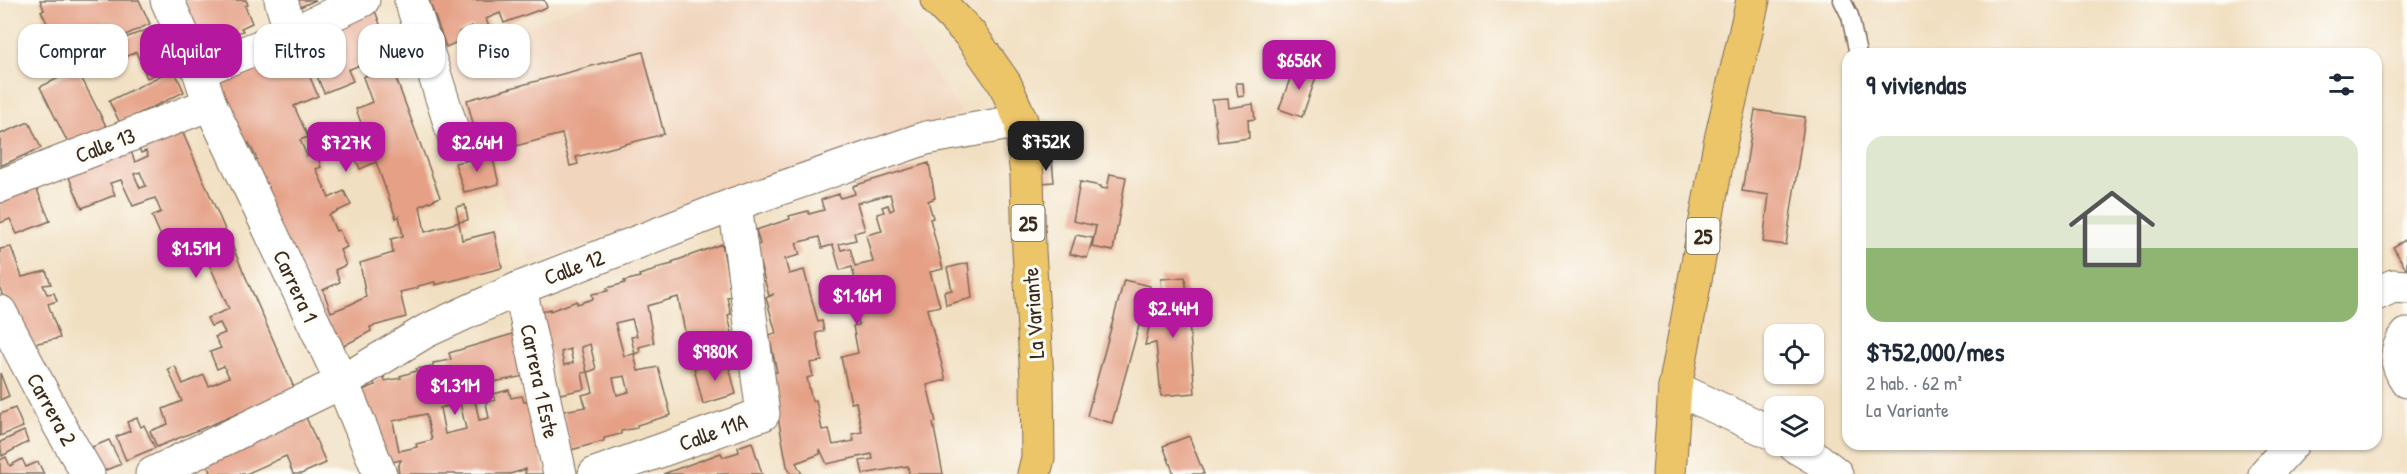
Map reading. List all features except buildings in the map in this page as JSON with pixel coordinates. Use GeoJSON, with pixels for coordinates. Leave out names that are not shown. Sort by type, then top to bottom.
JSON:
{"type":"FeatureCollection","features":[{"type":"Feature","properties":{"kind":"main road","name":"La Variante"},"geometry":{"type":"LineString","coordinates":[[937,0],[970,34],[1005,84],[1021,121],[1027,176],[1037,378],[1038,458],[1034,474]]}},
{"type":"Feature","properties":{"kind":"main road","name":"25"},"geometry":{"type":"LineString","coordinates":[[1669,474],[1674,388],[1720,144],[1753,0]]}},
{"type":"Feature","properties":{"kind":"street","name":"Carrera 1"},"geometry":{"type":"LineString","coordinates":[[167,0],[178,24]]}},
{"type":"Feature","properties":{"kind":"street"},"geometry":{"type":"LineString","coordinates":[[281,0],[288,24]]}},
{"type":"Feature","properties":{"kind":"street"},"geometry":{"type":"LineString","coordinates":[[312,24],[363,0]]}},
{"type":"Feature","properties":{"kind":"street"},"geometry":{"type":"LineString","coordinates":[[411,0],[455,139]]}},
{"type":"Feature","properties":{"kind":"street","name":"Carrera 1"},"geometry":{"type":"LineString","coordinates":[[201,78],[210,104],[342,382],[380,474]]}},
{"type":"Feature","properties":{"kind":"street","name":"Calle 13"},"geometry":{"type":"LineString","coordinates":[[0,186],[210,104]]}},
{"type":"Feature","properties":{"kind":"street","name":"Calle 12"},"geometry":{"type":"LineString","coordinates":[[152,474],[342,382],[426,331],[520,288],[735,204],[926,138],[1021,121]]}},
{"type":"Feature","properties":{"kind":"street","name":"Calle 11A"},"geometry":{"type":"LineString","coordinates":[[596,474],[764,414],[735,204]]}},
{"type":"Feature","properties":{"kind":"street"},"geometry":{"type":"LineString","coordinates":[[2382,291],[2393,286],[2407,287]]}},
{"type":"Feature","properties":{"kind":"street","name":"Carrera 1 Este"},"geometry":{"type":"LineString","coordinates":[[520,288],[560,474]]}},
{"type":"Feature","properties":{"kind":"street","name":"Carrera 2"},"geometry":{"type":"LineString","coordinates":[[0,312],[88,474]]}},
{"type":"Feature","properties":{"kind":"street"},"geometry":{"type":"LineString","coordinates":[[2407,335],[2401,342],[2397,358],[2407,381]]}},
{"type":"Feature","properties":{"kind":"street"},"geometry":{"type":"LineString","coordinates":[[1674,388],[1764,429]]}},
{"type":"Feature","properties":{"kind":"street"},"geometry":{"type":"LineString","coordinates":[[2265,474],[2287,450]]}},
{"type":"Feature","properties":{"kind":"street"},"geometry":{"type":"LineString","coordinates":[[1812,456],[1836,474]]}},
{"type":"Feature","properties":{"kind":"lane"},"geometry":{"type":"LineString","coordinates":[[1842,0],[1850,16],[1857,48]]}},
{"type":"Feature","properties":{"kind":"shaded area"},"geometry":{"type":"Polygon","coordinates":[[[595,0],[878,0],[886,5],[962,113],[531,263],[446,56],[457,52],[457,78],[530,78],[530,24],[595,0]]]}}]}
